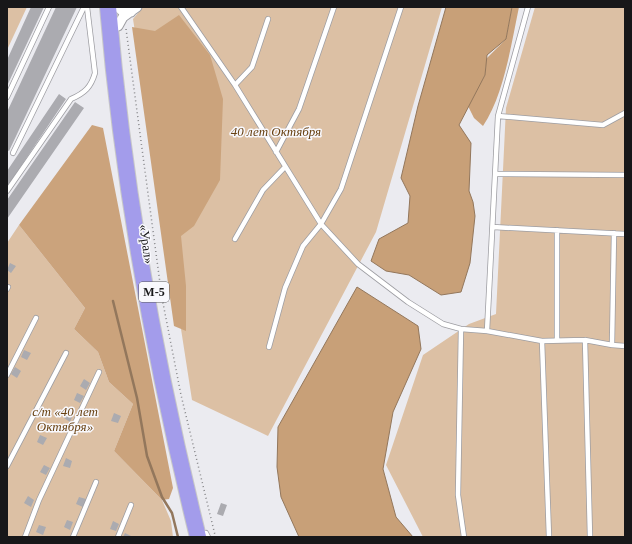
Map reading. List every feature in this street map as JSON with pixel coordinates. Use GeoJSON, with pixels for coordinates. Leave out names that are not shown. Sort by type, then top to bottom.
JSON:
{"type":"FeatureCollection","features":[{"type":"Feature","properties":{"kind":"highway","name":"М-5"},"geometry":{"type":"LineString","coordinates":[[108,7],[115,43]]}},
{"type":"Feature","properties":{"kind":"highway","name":"М-5"},"geometry":{"type":"LineString","coordinates":[[115,43],[124,12]]}},
{"type":"Feature","properties":{"kind":"highway","name":"«Урал»"},"geometry":{"type":"LineString","coordinates":[[115,43],[155,299],[174,396],[207,536]]}},
{"type":"Feature","properties":{"kind":"lane"},"geometry":{"type":"LineString","coordinates":[[7,97],[49,7]]}},
{"type":"Feature","properties":{"kind":"lane"},"geometry":{"type":"LineString","coordinates":[[13,153],[85,7]]}},
{"type":"Feature","properties":{"kind":"lane"},"geometry":{"type":"LineString","coordinates":[[7,191],[71,99],[83,94],[92,83],[95,73],[85,7]]}},
{"type":"Feature","properties":{"kind":"lane"},"geometry":{"type":"LineString","coordinates":[[181,7],[235,85],[321,224],[358,264],[408,302],[443,324],[461,329],[487,331],[542,341],[585,340],[625,346]]}},
{"type":"Feature","properties":{"kind":"lane"},"geometry":{"type":"LineString","coordinates":[[276,152],[299,109],[334,7]]}},
{"type":"Feature","properties":{"kind":"lane"},"geometry":{"type":"LineString","coordinates":[[269,347],[285,288],[303,246],[321,224],[341,189],[401,7]]}},
{"type":"Feature","properties":{"kind":"lane"},"geometry":{"type":"LineString","coordinates":[[487,331],[498,116],[528,7]]}},
{"type":"Feature","properties":{"kind":"lane"},"geometry":{"type":"LineString","coordinates":[[235,85],[252,67],[268,19]]}},
{"type":"Feature","properties":{"kind":"lane"},"geometry":{"type":"LineString","coordinates":[[498,116],[603,125],[625,113]]}},
{"type":"Feature","properties":{"kind":"lane"},"geometry":{"type":"LineString","coordinates":[[235,239],[263,190],[285,167]]}},
{"type":"Feature","properties":{"kind":"lane"},"geometry":{"type":"LineString","coordinates":[[496,174],[625,175]]}},
{"type":"Feature","properties":{"kind":"lane"},"geometry":{"type":"LineString","coordinates":[[493,227],[625,234]]}},
{"type":"Feature","properties":{"kind":"lane"},"geometry":{"type":"LineString","coordinates":[[557,230],[557,340]]}},
{"type":"Feature","properties":{"kind":"lane"},"geometry":{"type":"LineString","coordinates":[[612,345],[614,233]]}},
{"type":"Feature","properties":{"kind":"lane"},"geometry":{"type":"LineString","coordinates":[[7,375],[36,318]]}},
{"type":"Feature","properties":{"kind":"lane"},"geometry":{"type":"LineString","coordinates":[[461,329],[458,496],[464,537]]}},
{"type":"Feature","properties":{"kind":"lane"},"geometry":{"type":"LineString","coordinates":[[585,340],[590,537]]}},
{"type":"Feature","properties":{"kind":"lane"},"geometry":{"type":"LineString","coordinates":[[542,341],[549,537]]}},
{"type":"Feature","properties":{"kind":"lane"},"geometry":{"type":"LineString","coordinates":[[7,466],[66,353]]}},
{"type":"Feature","properties":{"kind":"lane"},"geometry":{"type":"LineString","coordinates":[[25,537],[39,500],[99,372]]}},
{"type":"Feature","properties":{"kind":"lane"},"geometry":{"type":"LineString","coordinates":[[73,537],[96,482]]}},
{"type":"Feature","properties":{"kind":"lane"},"geometry":{"type":"LineString","coordinates":[[118,537],[131,505]]}},
{"type":"Feature","properties":{"kind":"path"},"geometry":{"type":"LineString","coordinates":[[124,12],[162,298],[207,536]]}},
{"type":"Feature","properties":{"kind":"green space"},"geometry":{"type":"Polygon","coordinates":[[[7,7],[27,7],[7,50],[7,7]]]}},
{"type":"Feature","properties":{"kind":"green space","name":"40 лет Октября"},"geometry":{"type":"Polygon","coordinates":[[[143,7],[442,7],[376,232],[268,436],[192,400],[133,19],[143,7]]]}},
{"type":"Feature","properties":{"kind":"green space"},"geometry":{"type":"Polygon","coordinates":[[[535,7],[625,7],[625,537],[423,537],[386,465],[423,355],[469,324],[496,314],[506,108],[535,7]]]}},
{"type":"Feature","properties":{"kind":"green space","name":"с/т «40 лет Октября»"},"geometry":{"type":"Polygon","coordinates":[[[19,225],[85,308],[74,329],[98,352],[109,382],[133,404],[114,451],[162,500],[171,521],[173,537],[7,537],[7,243],[19,225]]]}},
{"type":"Feature","properties":{"kind":"shaded area"},"geometry":{"type":"Polygon","coordinates":[[[446,7],[512,7],[506,39],[487,55],[485,75],[459,125],[471,143],[469,191],[473,202],[475,216],[470,263],[461,292],[441,295],[409,275],[386,271],[371,261],[379,239],[408,223],[410,196],[401,178],[418,106],[446,7]]]}},
{"type":"Feature","properties":{"kind":"shaded area"},"geometry":{"type":"Polygon","coordinates":[[[512,7],[519,7],[510,53],[502,85],[490,114],[483,126],[474,118],[468,106],[485,75],[486,59],[506,39],[512,7]]]}},
{"type":"Feature","properties":{"kind":"shaded area"},"geometry":{"type":"Polygon","coordinates":[[[179,15],[210,55],[223,99],[220,180],[194,226],[181,236],[186,286],[186,331],[174,326],[132,27],[155,31],[179,15]]]}},
{"type":"Feature","properties":{"kind":"shaded area"},"geometry":{"type":"Polygon","coordinates":[[[92,125],[103,128],[173,488],[169,499],[162,500],[114,451],[133,404],[109,382],[98,352],[74,329],[85,308],[19,225],[92,125]]]}},
{"type":"Feature","properties":{"kind":"shaded area"},"geometry":{"type":"Polygon","coordinates":[[[357,287],[418,326],[421,349],[393,412],[383,469],[396,517],[413,537],[299,537],[281,497],[277,467],[278,427],[357,287]]]}},
{"type":"Feature","properties":{"kind":"building"},"geometry":{"type":"Polygon","coordinates":[[[31,7],[44,7],[7,86],[7,60],[31,7]]]}},
{"type":"Feature","properties":{"kind":"building"},"geometry":{"type":"Polygon","coordinates":[[[56,7],[77,7],[9,151],[7,150],[7,112],[56,7]]]}},
{"type":"Feature","properties":{"kind":"building"},"geometry":{"type":"Polygon","coordinates":[[[59,94],[66,99],[7,187],[7,171],[59,94]]]}},
{"type":"Feature","properties":{"kind":"building"},"geometry":{"type":"Polygon","coordinates":[[[75,102],[84,108],[7,219],[7,200],[75,102]]]}},
{"type":"Feature","properties":{"kind":"building"},"geometry":{"type":"Polygon","coordinates":[[[10,263],[16,266],[11,273],[7,270],[10,263]]]}},
{"type":"Feature","properties":{"kind":"building"},"geometry":{"type":"Polygon","coordinates":[[[24,350],[31,353],[27,360],[21,357],[24,350]]]}},
{"type":"Feature","properties":{"kind":"building"},"geometry":{"type":"Polygon","coordinates":[[[15,367],[21,371],[17,378],[11,374],[15,367]]]}},
{"type":"Feature","properties":{"kind":"building"},"geometry":{"type":"Polygon","coordinates":[[[84,379],[90,383],[86,390],[80,386],[84,379]]]}},
{"type":"Feature","properties":{"kind":"building"},"geometry":{"type":"Polygon","coordinates":[[[77,393],[84,396],[80,403],[74,400],[77,393]]]}},
{"type":"Feature","properties":{"kind":"building"},"geometry":{"type":"Polygon","coordinates":[[[67,411],[73,415],[70,422],[64,418],[67,411]]]}},
{"type":"Feature","properties":{"kind":"building"},"geometry":{"type":"Polygon","coordinates":[[[114,413],[121,416],[118,423],[111,421],[114,413]]]}},
{"type":"Feature","properties":{"kind":"building"},"geometry":{"type":"Polygon","coordinates":[[[40,435],[47,438],[43,445],[37,442],[40,435]]]}},
{"type":"Feature","properties":{"kind":"building"},"geometry":{"type":"Polygon","coordinates":[[[66,458],[72,461],[70,468],[63,466],[66,458]]]}},
{"type":"Feature","properties":{"kind":"building"},"geometry":{"type":"Polygon","coordinates":[[[44,465],[50,468],[46,475],[40,472],[44,465]]]}},
{"type":"Feature","properties":{"kind":"building"},"geometry":{"type":"Polygon","coordinates":[[[28,496],[34,500],[31,507],[24,503],[28,496]]]}},
{"type":"Feature","properties":{"kind":"building"},"geometry":{"type":"Polygon","coordinates":[[[79,497],[86,499],[83,507],[76,504],[79,497]]]}},
{"type":"Feature","properties":{"kind":"building"},"geometry":{"type":"Polygon","coordinates":[[[221,503],[227,505],[223,516],[217,514],[221,503]]]}},
{"type":"Feature","properties":{"kind":"building"},"geometry":{"type":"Polygon","coordinates":[[[67,520],[73,522],[70,530],[64,527],[67,520]]]}},
{"type":"Feature","properties":{"kind":"building"},"geometry":{"type":"Polygon","coordinates":[[[113,521],[119,524],[116,531],[110,529],[113,521]]]}},
{"type":"Feature","properties":{"kind":"building"},"geometry":{"type":"Polygon","coordinates":[[[39,525],[46,527],[43,535],[36,532],[39,525]]]}},
{"type":"Feature","properties":{"kind":"building"},"geometry":{"type":"Polygon","coordinates":[[[125,533],[133,537],[123,537],[125,533]]]}},
{"type":"Feature","properties":{"kind":"waterway"},"geometry":{"type":"LineString","coordinates":[[113,301],[137,398],[147,456],[162,497],[172,513],[178,537]]}}]}
